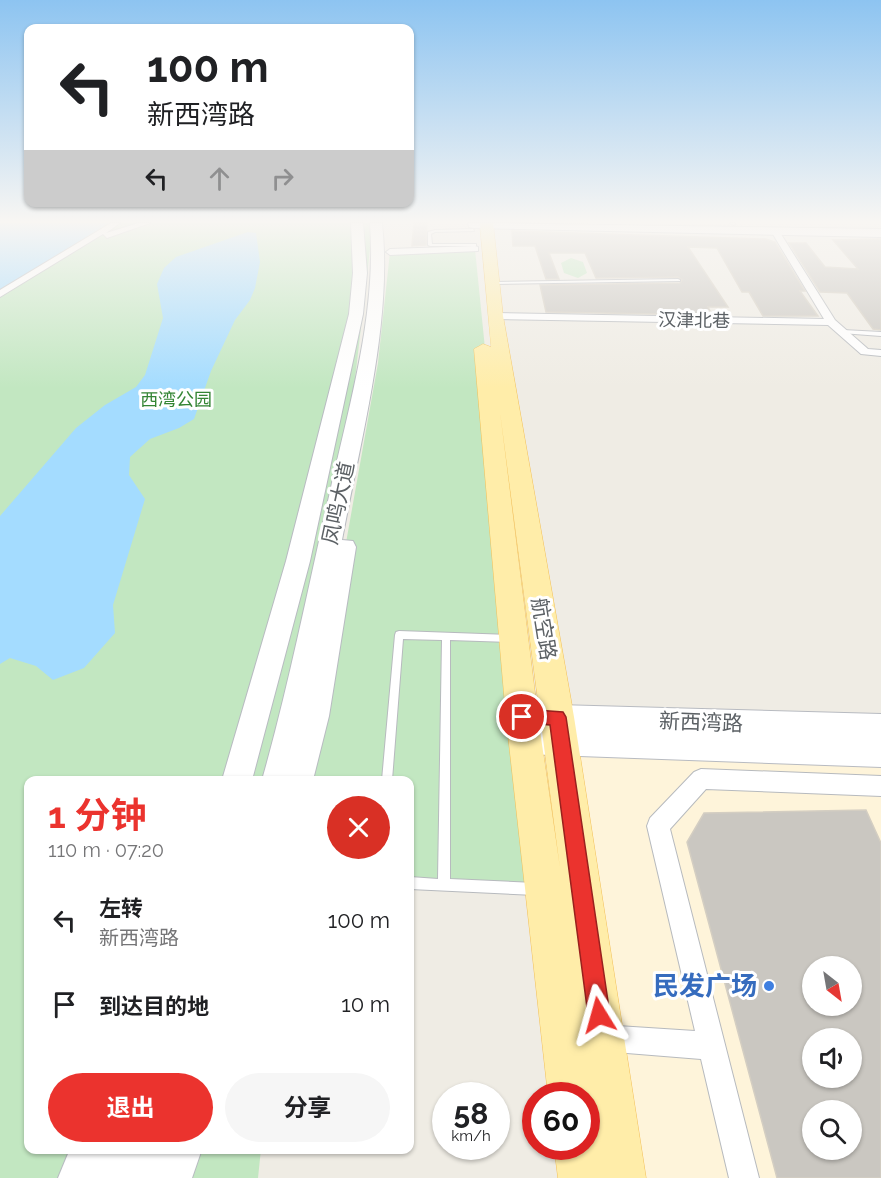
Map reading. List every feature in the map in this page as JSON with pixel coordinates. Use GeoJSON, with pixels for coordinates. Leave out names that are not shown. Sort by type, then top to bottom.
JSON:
{"type":"FeatureCollection","features":[{"type":"Feature","properties":{"kind":"main road","name":"航空路"},"geometry":{"type":"LineString","coordinates":[[482,278],[523,728],[569,1082]]}},
{"type":"Feature","properties":{"kind":"main road","name":"航空路"},"geometry":{"type":"LineString","coordinates":[[491,278],[559,729],[622,1178]]}},
{"type":"Feature","properties":{"kind":"main road"},"geometry":{"type":"LineString","coordinates":[[580,1160],[582,1178]]}},
{"type":"Feature","properties":{"kind":"street"},"geometry":{"type":"LineString","coordinates":[[0,294],[26,278]]}},
{"type":"Feature","properties":{"kind":"street"},"geometry":{"type":"LineString","coordinates":[[238,776],[298,561],[356,314],[360,278]]}},
{"type":"Feature","properties":{"kind":"street","name":"凤鸣大道"},"geometry":{"type":"LineString","coordinates":[[278,776],[293,721],[367,363],[377,278]]}},
{"type":"Feature","properties":{"kind":"street","name":"凤鸣大道"},"geometry":{"type":"LineString","coordinates":[[299,776],[315,716],[378,363],[387,278]]}},
{"type":"Feature","properties":{"kind":"street"},"geometry":{"type":"LineString","coordinates":[[804,278],[831,322],[865,352],[881,353]]}},
{"type":"Feature","properties":{"kind":"street","name":"汉津北巷"},"geometry":{"type":"LineString","coordinates":[[495,316],[831,322]]}},
{"type":"Feature","properties":{"kind":"street","name":"新西湾路"},"geometry":{"type":"LineString","coordinates":[[523,728],[881,727]]}},
{"type":"Feature","properties":{"kind":"street","name":"新西湾路"},"geometry":{"type":"LineString","coordinates":[[559,729],[881,753]]}},
{"type":"Feature","properties":{"kind":"street"},"geometry":{"type":"LineString","coordinates":[[744,1178],[658,826],[701,779],[881,786]]}},
{"type":"Feature","properties":{"kind":"street"},"geometry":{"type":"LineString","coordinates":[[603,1038],[712,1046]]}},
{"type":"Feature","properties":{"kind":"street"},"geometry":{"type":"LineString","coordinates":[[87,1159],[135,1178],[146,1154]]}},
{"type":"Feature","properties":{"kind":"street"},"geometry":{"type":"LineString","coordinates":[[170,1178],[179,1154]]}},
{"type":"Feature","properties":{"kind":"lane"},"geometry":{"type":"LineString","coordinates":[[492,283],[678,280]]}},
{"type":"Feature","properties":{"kind":"lane"},"geometry":{"type":"LineString","coordinates":[[843,332],[881,334]]}},
{"type":"Feature","properties":{"kind":"lane"},"geometry":{"type":"LineString","coordinates":[[387,776],[399,635],[514,638]]}},
{"type":"Feature","properties":{"kind":"lane"},"geometry":{"type":"LineString","coordinates":[[444,885],[446,636]]}},
{"type":"Feature","properties":{"kind":"lane"},"geometry":{"type":"LineString","coordinates":[[414,883],[544,890]]}},
{"type":"Feature","properties":{"kind":"shaded area"},"geometry":{"type":"Polygon","coordinates":[[[558,717],[881,727],[881,1178],[622,1178],[558,717]]]}},
{"type":"Feature","properties":{"kind":"green space","name":"西湾公园"},"geometry":{"type":"Polygon","coordinates":[[[20,278],[367,278],[318,700],[378,363],[387,278],[478,278],[522,717],[544,890],[414,883],[414,776],[24,776],[24,1154],[260,1154],[258,1178],[0,1178],[0,290],[20,278]]]}},
{"type":"Feature","properties":{"kind":"water"},"geometry":{"type":"Polygon","coordinates":[[[0,278],[20,278],[0,290],[0,278]]]}},
{"type":"Feature","properties":{"kind":"water"},"geometry":{"type":"Polygon","coordinates":[[[160,278],[257,278],[250,300],[235,320],[211,371],[194,419],[179,428],[150,439],[130,457],[129,475],[145,499],[113,605],[115,633],[84,668],[53,680],[36,666],[10,658],[0,664],[0,516],[76,428],[105,405],[136,387],[145,375],[163,318],[157,284],[160,278]]]}},
{"type":"Feature","properties":{"kind":"building"},"geometry":{"type":"Polygon","coordinates":[[[679,278],[709,278],[728,307],[708,307],[712,315],[546,312],[540,285],[680,283],[682,280],[679,278]]]}},
{"type":"Feature","properties":{"kind":"building"},"geometry":{"type":"Polygon","coordinates":[[[734,278],[797,278],[805,291],[800,291],[818,316],[763,316],[749,292],[742,292],[734,278]]]}},
{"type":"Feature","properties":{"kind":"building"},"geometry":{"type":"Polygon","coordinates":[[[811,278],[881,278],[881,330],[873,329],[847,293],[820,292],[811,278]]]}},
{"type":"Feature","properties":{"kind":"building","name":"民发广场"},"geometry":{"type":"Polygon","coordinates":[[[866,810],[881,843],[881,1178],[777,1178],[687,842],[704,813],[866,810]]]}},
{"type":"Feature","properties":{"kind":"place","name":"民发广场"},"geometry":{"type":"Point","coordinates":[769,986]}},
{"type":"Feature","properties":{"kind":"route"},"geometry":{"type":"LineString","coordinates":[[522,717],[558,717],[599,1015]]}}]}
